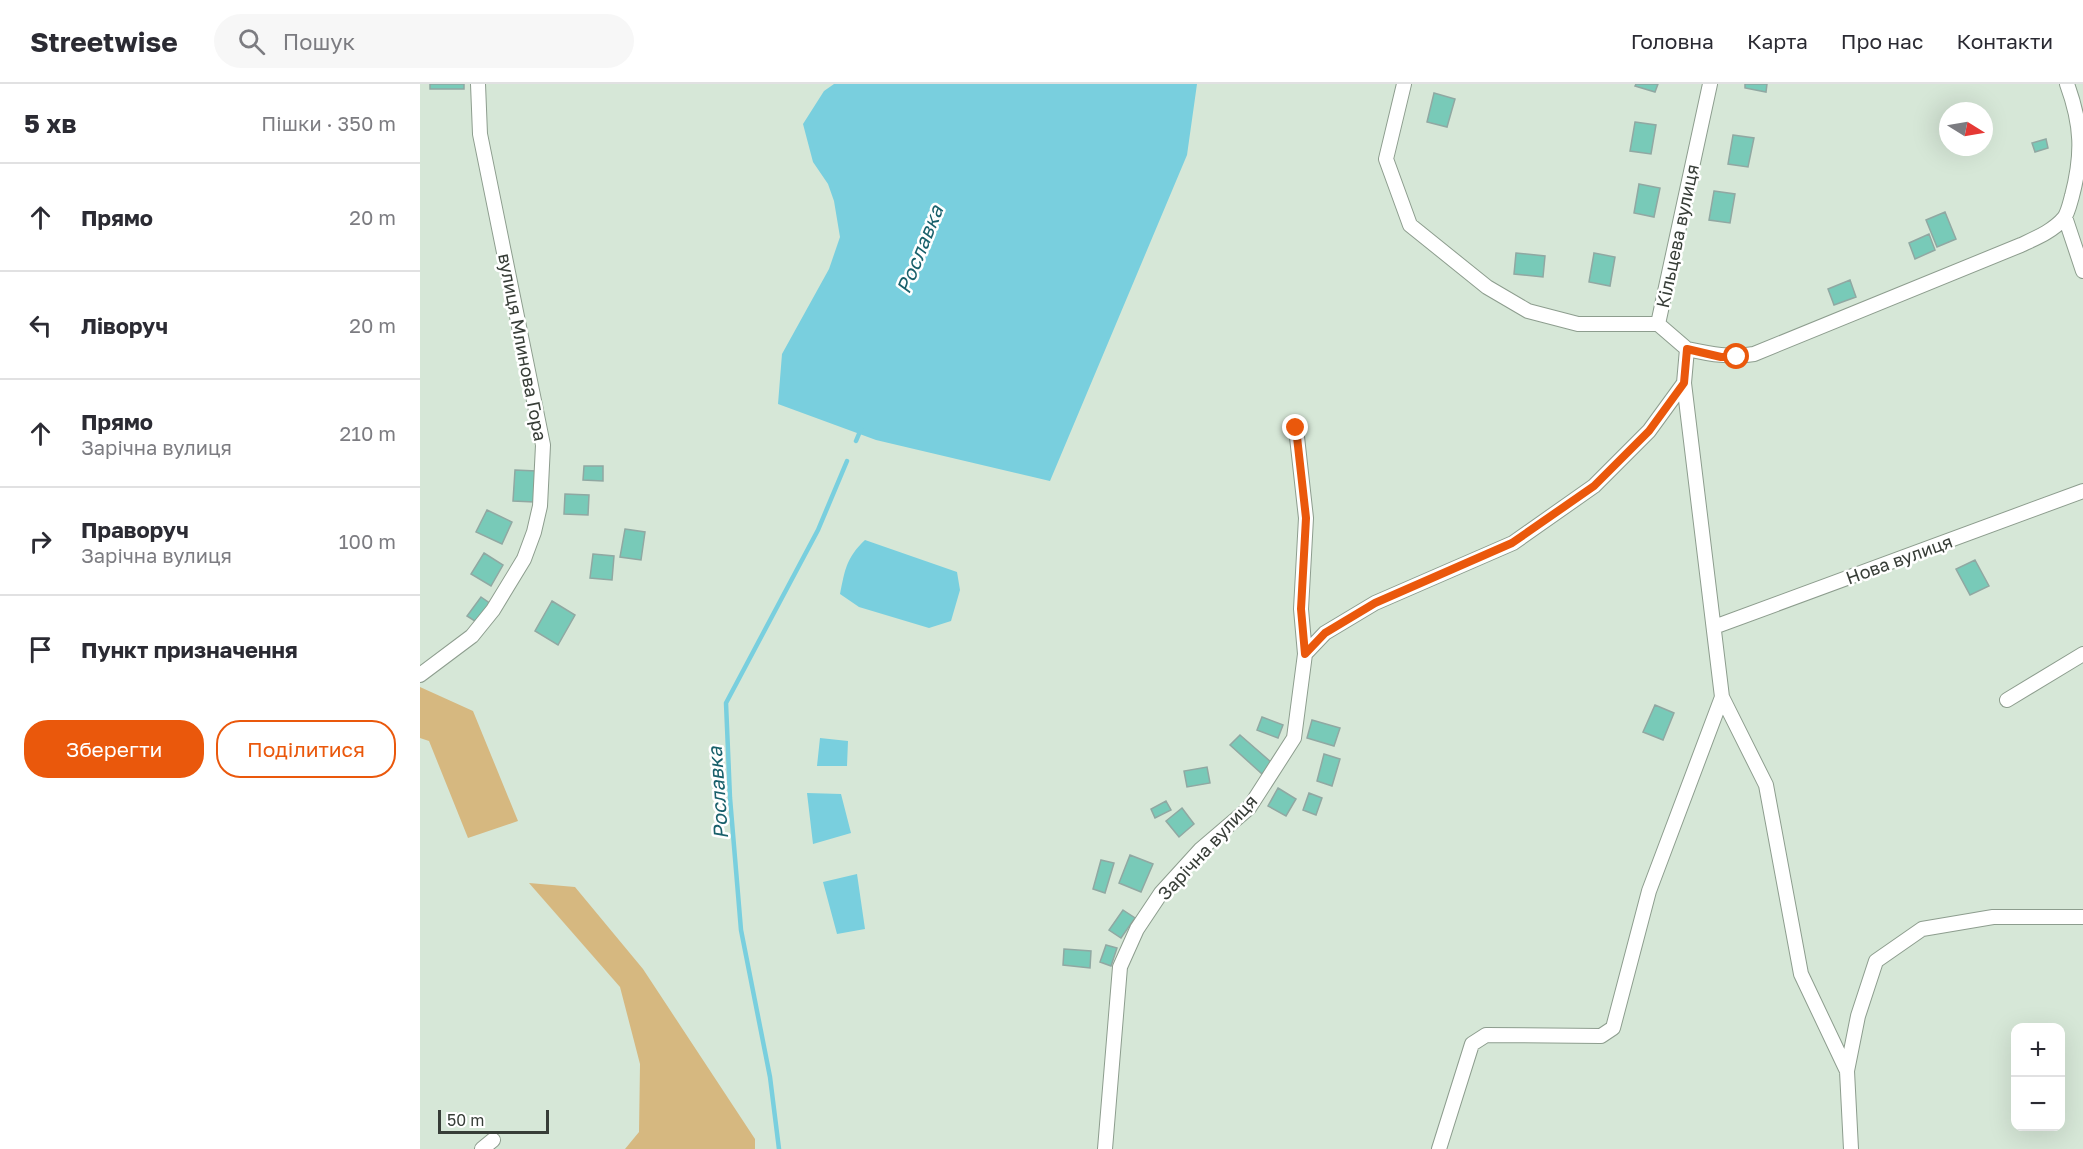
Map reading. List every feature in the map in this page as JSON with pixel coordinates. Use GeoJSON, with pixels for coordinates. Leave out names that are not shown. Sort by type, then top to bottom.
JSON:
{"type":"FeatureCollection","features":[{"type":"Feature","properties":{"kind":"street","name":"вулиця Млинова Гора"},"geometry":{"type":"LineString","coordinates":[[420,675],[472,636],[493,610],[524,559],[540,506],[543,445],[480,134],[478,84]]}},
{"type":"Feature","properties":{"kind":"street","name":"Кільцева вулиця"},"geometry":{"type":"LineString","coordinates":[[1404,84],[1386,159],[1410,225],[1487,286],[1528,311],[1578,324],[1659,324],[1710,84]]}},
{"type":"Feature","properties":{"kind":"street"},"geometry":{"type":"LineString","coordinates":[[1659,324],[1687,349],[1721,357],[1754,354],[2047,233],[2065,217],[2076,183],[2082,150],[2079,105],[2067,84]]}},
{"type":"Feature","properties":{"kind":"street"},"geometry":{"type":"LineString","coordinates":[[2065,217],[2083,271]]}},
{"type":"Feature","properties":{"kind":"street"},"geometry":{"type":"LineString","coordinates":[[1687,349],[1684,383],[1722,697],[1766,785],[1801,974],[1847,1071]]}},
{"type":"Feature","properties":{"kind":"street"},"geometry":{"type":"LineString","coordinates":[[1305,654],[1325,633],[1375,603],[1512,543],[1594,486],[1649,431],[1684,383]]}},
{"type":"Feature","properties":{"kind":"street","name":"Зарічна вулиця"},"geometry":{"type":"LineString","coordinates":[[1105,1149],[1120,967],[1137,929],[1161,893],[1201,849],[1249,808],[1294,738],[1305,654],[1301,609],[1306,518],[1296,428]]}},
{"type":"Feature","properties":{"kind":"street","name":"Нова вулиця"},"geometry":{"type":"LineString","coordinates":[[1714,627],[2083,491]]}},
{"type":"Feature","properties":{"kind":"street"},"geometry":{"type":"LineString","coordinates":[[2007,700],[2083,654]]}},
{"type":"Feature","properties":{"kind":"street"},"geometry":{"type":"LineString","coordinates":[[1439,1149],[1472,1044],[1486,1035],[1601,1036],[1613,1028],[1649,891],[1722,697]]}},
{"type":"Feature","properties":{"kind":"street"},"geometry":{"type":"LineString","coordinates":[[1851,1149],[1847,1071],[1858,1016],[1876,961],[1922,929],[1993,917],[2083,917]]}},
{"type":"Feature","properties":{"kind":"shaded area"},"geometry":{"type":"Polygon","coordinates":[[[420,687],[473,711],[518,821],[468,838],[429,741],[420,738],[420,687]]]}},
{"type":"Feature","properties":{"kind":"shaded area"},"geometry":{"type":"Polygon","coordinates":[[[529,883],[575,887],[643,969],[755,1139],[755,1149],[625,1149],[639,1132],[640,1064],[620,987],[529,883]]]}},
{"type":"Feature","properties":{"kind":"water"},"geometry":{"type":"Polygon","coordinates":[[[834,84],[1197,84],[1187,155],[1050,481],[876,440],[778,404],[782,354],[829,269],[840,237],[834,201],[828,184],[813,162],[803,124],[824,91],[834,84]]]}},
{"type":"Feature","properties":{"kind":"water"},"geometry":{"type":"Polygon","coordinates":[[[865,540],[957,572],[960,590],[951,621],[929,628],[859,607],[840,594],[850,559],[865,540]]]}},
{"type":"Feature","properties":{"kind":"water"},"geometry":{"type":"Polygon","coordinates":[[[820,738],[848,741],[847,766],[817,766],[820,738]]]}},
{"type":"Feature","properties":{"kind":"water"},"geometry":{"type":"Polygon","coordinates":[[[807,793],[841,794],[851,833],[813,844],[807,793]]]}},
{"type":"Feature","properties":{"kind":"water"},"geometry":{"type":"Polygon","coordinates":[[[857,874],[865,929],[837,934],[823,882],[857,874]]]}},
{"type":"Feature","properties":{"kind":"building"},"geometry":{"type":"Polygon","coordinates":[[[430,84],[464,84],[464,89],[430,89],[430,84]]]}},
{"type":"Feature","properties":{"kind":"building"},"geometry":{"type":"Polygon","coordinates":[[[1636,84],[1658,84],[1655,92],[1635,86],[1636,84]]]}},
{"type":"Feature","properties":{"kind":"building"},"geometry":{"type":"Polygon","coordinates":[[[1745,84],[1767,84],[1766,92],[1745,88],[1745,84]]]}},
{"type":"Feature","properties":{"kind":"building"},"geometry":{"type":"Polygon","coordinates":[[[1434,93],[1455,99],[1447,127],[1427,122],[1434,93]]]}},
{"type":"Feature","properties":{"kind":"building"},"geometry":{"type":"Polygon","coordinates":[[[1635,122],[1656,125],[1651,154],[1630,151],[1635,122]]]}},
{"type":"Feature","properties":{"kind":"building"},"geometry":{"type":"Polygon","coordinates":[[[1733,135],[1754,138],[1748,167],[1728,164],[1733,135]]]}},
{"type":"Feature","properties":{"kind":"building"},"geometry":{"type":"Polygon","coordinates":[[[2046,139],[2048,148],[2035,152],[2032,143],[2046,139]]]}},
{"type":"Feature","properties":{"kind":"building"},"geometry":{"type":"Polygon","coordinates":[[[1639,184],[1660,188],[1654,217],[1634,213],[1639,184]]]}},
{"type":"Feature","properties":{"kind":"building"},"geometry":{"type":"Polygon","coordinates":[[[1714,191],[1735,194],[1730,223],[1709,220],[1714,191]]]}},
{"type":"Feature","properties":{"kind":"building"},"geometry":{"type":"Polygon","coordinates":[[[1945,212],[1956,239],[1937,247],[1926,220],[1945,212]]]}},
{"type":"Feature","properties":{"kind":"building"},"geometry":{"type":"Polygon","coordinates":[[[1929,234],[1935,250],[1915,259],[1909,243],[1929,234]]]}},
{"type":"Feature","properties":{"kind":"building"},"geometry":{"type":"Polygon","coordinates":[[[1516,253],[1545,256],[1543,277],[1514,274],[1516,253]]]}},
{"type":"Feature","properties":{"kind":"building"},"geometry":{"type":"Polygon","coordinates":[[[1594,253],[1615,257],[1610,286],[1589,282],[1594,253]]]}},
{"type":"Feature","properties":{"kind":"building"},"geometry":{"type":"Polygon","coordinates":[[[1850,280],[1856,297],[1834,305],[1828,289],[1850,280]]]}},
{"type":"Feature","properties":{"kind":"building"},"geometry":{"type":"Polygon","coordinates":[[[584,466],[603,466],[603,481],[583,480],[584,466]]]}},
{"type":"Feature","properties":{"kind":"building"},"geometry":{"type":"Polygon","coordinates":[[[515,470],[536,471],[534,502],[513,501],[515,470]]]}},
{"type":"Feature","properties":{"kind":"building"},"geometry":{"type":"Polygon","coordinates":[[[565,494],[589,495],[588,515],[564,514],[565,494]]]}},
{"type":"Feature","properties":{"kind":"building"},"geometry":{"type":"Polygon","coordinates":[[[487,510],[512,522],[502,544],[476,532],[487,510]]]}},
{"type":"Feature","properties":{"kind":"building"},"geometry":{"type":"Polygon","coordinates":[[[625,529],[645,532],[641,560],[620,557],[625,529]]]}},
{"type":"Feature","properties":{"kind":"building"},"geometry":{"type":"Polygon","coordinates":[[[484,553],[503,565],[491,586],[471,574],[484,553]]]}},
{"type":"Feature","properties":{"kind":"building"},"geometry":{"type":"Polygon","coordinates":[[[593,554],[614,556],[612,580],[590,578],[593,554]]]}},
{"type":"Feature","properties":{"kind":"building"},"geometry":{"type":"Polygon","coordinates":[[[1975,560],[1989,586],[1970,595],[1956,569],[1975,560]]]}},
{"type":"Feature","properties":{"kind":"building"},"geometry":{"type":"Polygon","coordinates":[[[481,597],[491,604],[478,623],[467,616],[481,597]]]}},
{"type":"Feature","properties":{"kind":"building"},"geometry":{"type":"Polygon","coordinates":[[[552,601],[575,615],[558,645],[535,631],[552,601]]]}},
{"type":"Feature","properties":{"kind":"building"},"geometry":{"type":"Polygon","coordinates":[[[1655,705],[1674,713],[1663,740],[1643,732],[1655,705]]]}},
{"type":"Feature","properties":{"kind":"building"},"geometry":{"type":"Polygon","coordinates":[[[1262,717],[1283,725],[1278,738],[1257,730],[1262,717]]]}},
{"type":"Feature","properties":{"kind":"building"},"geometry":{"type":"Polygon","coordinates":[[[1312,720],[1340,728],[1334,746],[1307,738],[1312,720]]]}},
{"type":"Feature","properties":{"kind":"building"},"geometry":{"type":"Polygon","coordinates":[[[1240,735],[1272,763],[1262,774],[1230,745],[1240,735]]]}},
{"type":"Feature","properties":{"kind":"building"},"geometry":{"type":"Polygon","coordinates":[[[1324,754],[1340,759],[1332,786],[1317,781],[1324,754]]]}},
{"type":"Feature","properties":{"kind":"building"},"geometry":{"type":"Polygon","coordinates":[[[1207,767],[1210,783],[1187,787],[1184,771],[1207,767]]]}},
{"type":"Feature","properties":{"kind":"building"},"geometry":{"type":"Polygon","coordinates":[[[1278,788],[1296,799],[1286,816],[1268,806],[1278,788]]]}},
{"type":"Feature","properties":{"kind":"building"},"geometry":{"type":"Polygon","coordinates":[[[1309,793],[1322,798],[1316,815],[1303,810],[1309,793]]]}},
{"type":"Feature","properties":{"kind":"building"},"geometry":{"type":"Polygon","coordinates":[[[1166,801],[1171,810],[1155,818],[1151,809],[1166,801]]]}},
{"type":"Feature","properties":{"kind":"building"},"geometry":{"type":"Polygon","coordinates":[[[1182,808],[1194,824],[1179,837],[1166,821],[1182,808]]]}},
{"type":"Feature","properties":{"kind":"building"},"geometry":{"type":"Polygon","coordinates":[[[1130,855],[1153,864],[1141,892],[1119,883],[1130,855]]]}},
{"type":"Feature","properties":{"kind":"building"},"geometry":{"type":"Polygon","coordinates":[[[1101,860],[1114,863],[1105,893],[1093,889],[1101,860]]]}},
{"type":"Feature","properties":{"kind":"building"},"geometry":{"type":"Polygon","coordinates":[[[1123,910],[1135,918],[1121,938],[1109,930],[1123,910]]]}},
{"type":"Feature","properties":{"kind":"building"},"geometry":{"type":"Polygon","coordinates":[[[1106,945],[1117,948],[1111,966],[1100,962],[1106,945]]]}},
{"type":"Feature","properties":{"kind":"building"},"geometry":{"type":"Polygon","coordinates":[[[1064,949],[1091,951],[1090,968],[1063,965],[1064,949]]]}},
{"type":"Feature","properties":{"kind":"waterway"},"geometry":{"type":"LineString","coordinates":[[856,441],[861,429]]}},
{"type":"Feature","properties":{"kind":"waterway","name":"Рославка"},"geometry":{"type":"LineString","coordinates":[[779,1149],[770,1077],[741,930],[730,798],[726,703],[818,530],[847,461]]}},
{"type":"Feature","properties":{"kind":"route"},"geometry":{"type":"LineString","coordinates":[[1296,428],[1306,518],[1301,609],[1305,654],[1325,633],[1375,603],[1512,543],[1594,486],[1649,431],[1684,383],[1687,349],[1721,357],[1737,357]]}}]}
